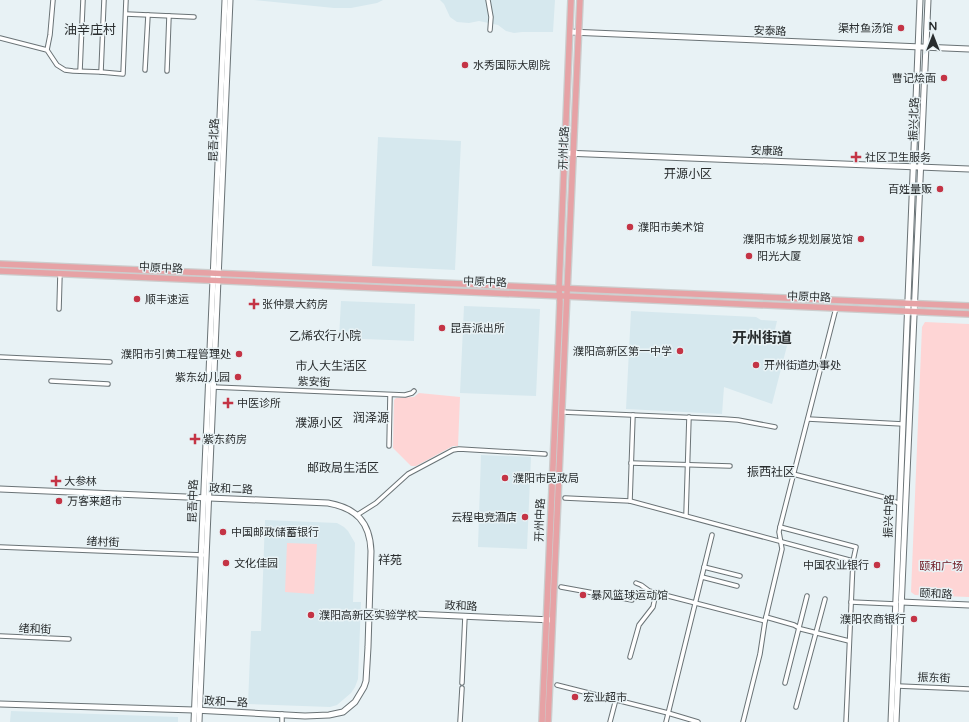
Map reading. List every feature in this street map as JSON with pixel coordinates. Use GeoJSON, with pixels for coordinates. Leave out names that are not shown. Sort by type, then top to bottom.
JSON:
{"type":"FeatureCollection","features":[{"type":"Feature","properties":{"kind":"main road","name":"开州北路"},"geometry":{"type":"LineString","coordinates":[[559,296],[571,0]]}},
{"type":"Feature","properties":{"kind":"main road","name":"开州北路"},"geometry":{"type":"LineString","coordinates":[[568,296],[580,0]]}},
{"type":"Feature","properties":{"kind":"main road","name":"中原中路"},"geometry":{"type":"LineString","coordinates":[[0,264],[969,306]]}},
{"type":"Feature","properties":{"kind":"main road","name":"中原中路"},"geometry":{"type":"LineString","coordinates":[[0,271],[969,314]]}},
{"type":"Feature","properties":{"kind":"main road","name":"开州中路"},"geometry":{"type":"LineString","coordinates":[[548,722],[549,620],[559,296]]}},
{"type":"Feature","properties":{"kind":"main road","name":"开州中路"},"geometry":{"type":"LineString","coordinates":[[542,722],[568,296]]}},
{"type":"Feature","properties":{"kind":"street"},"geometry":{"type":"LineString","coordinates":[[47,50],[53,0]]}},
{"type":"Feature","properties":{"kind":"street"},"geometry":{"type":"LineString","coordinates":[[80,71],[83,0]]}},
{"type":"Feature","properties":{"kind":"street"},"geometry":{"type":"LineString","coordinates":[[101,72],[104,0]]}},
{"type":"Feature","properties":{"kind":"street"},"geometry":{"type":"LineString","coordinates":[[0,38],[47,50],[57,65],[65,70],[123,74],[126,0]]}},
{"type":"Feature","properties":{"kind":"street","name":"昆吾北路"},"geometry":{"type":"LineString","coordinates":[[215,281],[224,0]]}},
{"type":"Feature","properties":{"kind":"street","name":"昆吾北路"},"geometry":{"type":"LineString","coordinates":[[215,273],[230,0]]}},
{"type":"Feature","properties":{"kind":"street"},"geometry":{"type":"LineString","coordinates":[[488,0],[492,17],[490,30]]}},
{"type":"Feature","properties":{"kind":"street","name":"振兴北路"},"geometry":{"type":"LineString","coordinates":[[907,311],[920,0]]}},
{"type":"Feature","properties":{"kind":"street","name":"振兴北路"},"geometry":{"type":"LineString","coordinates":[[915,311],[928,0]]}},
{"type":"Feature","properties":{"kind":"street"},"geometry":{"type":"LineString","coordinates":[[126,14],[194,17]]}},
{"type":"Feature","properties":{"kind":"street"},"geometry":{"type":"LineString","coordinates":[[145,70],[148,15]]}},
{"type":"Feature","properties":{"kind":"street"},"geometry":{"type":"LineString","coordinates":[[167,70],[169,16]]}},
{"type":"Feature","properties":{"kind":"street","name":"安泰路"},"geometry":{"type":"LineString","coordinates":[[570,32],[969,49]]}},
{"type":"Feature","properties":{"kind":"street","name":"安康路"},"geometry":{"type":"LineString","coordinates":[[564,153],[969,170]]}},
{"type":"Feature","properties":{"kind":"street"},"geometry":{"type":"LineString","coordinates":[[59,309],[60,274]]}},
{"type":"Feature","properties":{"kind":"street","name":"昆吾中路"},"geometry":{"type":"LineString","coordinates":[[206,498],[213,387],[215,281]]}},
{"type":"Feature","properties":{"kind":"street","name":"昆吾中路"},"geometry":{"type":"LineString","coordinates":[[199,722],[197,710],[215,281]]}},
{"type":"Feature","properties":{"kind":"street"},"geometry":{"type":"LineString","coordinates":[[743,722],[760,654],[766,619],[782,549],[779,532],[836,308]]}},
{"type":"Feature","properties":{"kind":"street","name":"振兴中路"},"geometry":{"type":"LineString","coordinates":[[896,722],[898,686],[900,504],[907,311]]}},
{"type":"Feature","properties":{"kind":"street","name":"振兴中路"},"geometry":{"type":"LineString","coordinates":[[891,722],[915,311]]}},
{"type":"Feature","properties":{"kind":"street"},"geometry":{"type":"LineString","coordinates":[[0,357],[110,362]]}},
{"type":"Feature","properties":{"kind":"street"},"geometry":{"type":"LineString","coordinates":[[51,381],[108,384]]}},
{"type":"Feature","properties":{"kind":"street","name":"紫安街"},"geometry":{"type":"LineString","coordinates":[[213,387],[390,395],[405,395],[414,391]]}},
{"type":"Feature","properties":{"kind":"street"},"geometry":{"type":"LineString","coordinates":[[388,446],[390,395]]}},
{"type":"Feature","properties":{"kind":"street"},"geometry":{"type":"LineString","coordinates":[[562,412],[738,420],[775,427]]}},
{"type":"Feature","properties":{"kind":"street"},"geometry":{"type":"LineString","coordinates":[[630,500],[633,415]]}},
{"type":"Feature","properties":{"kind":"street"},"geometry":{"type":"LineString","coordinates":[[686,515],[689,417]]}},
{"type":"Feature","properties":{"kind":"street"},"geometry":{"type":"LineString","coordinates":[[808,419],[903,424]]}},
{"type":"Feature","properties":{"kind":"street"},"geometry":{"type":"LineString","coordinates":[[357,515],[376,503],[408,474],[453,450],[459,449],[545,454]]}},
{"type":"Feature","properties":{"kind":"street"},"geometry":{"type":"LineString","coordinates":[[631,462],[730,466]]}},
{"type":"Feature","properties":{"kind":"street"},"geometry":{"type":"LineString","coordinates":[[794,474],[887,498],[900,504]]}},
{"type":"Feature","properties":{"kind":"street","name":"政和二路"},"geometry":{"type":"LineString","coordinates":[[0,489],[328,503],[347,508],[357,515],[368,531],[371,545],[369,612]]}},
{"type":"Feature","properties":{"kind":"street"},"geometry":{"type":"LineString","coordinates":[[565,498],[630,500],[782,543],[853,561]]}},
{"type":"Feature","properties":{"kind":"street"},"geometry":{"type":"LineString","coordinates":[[780,528],[856,547],[853,561],[846,722]]}},
{"type":"Feature","properties":{"kind":"street"},"geometry":{"type":"LineString","coordinates":[[666,722],[712,535]]}},
{"type":"Feature","properties":{"kind":"street","name":"绪村街"},"geometry":{"type":"LineString","coordinates":[[0,547],[203,556]]}},
{"type":"Feature","properties":{"kind":"street"},"geometry":{"type":"LineString","coordinates":[[704,567],[740,576]]}},
{"type":"Feature","properties":{"kind":"street"},"geometry":{"type":"LineString","coordinates":[[702,577],[737,586]]}},
{"type":"Feature","properties":{"kind":"street"},"geometry":{"type":"LineString","coordinates":[[636,583],[641,584],[649,591],[656,593],[794,625],[816,633],[849,641]]}},
{"type":"Feature","properties":{"kind":"street"},"geometry":{"type":"LineString","coordinates":[[561,587],[632,600]]}},
{"type":"Feature","properties":{"kind":"street"},"geometry":{"type":"LineString","coordinates":[[630,657],[639,625],[653,607],[656,593]]}},
{"type":"Feature","properties":{"kind":"street"},"geometry":{"type":"LineString","coordinates":[[785,683],[807,596]]}},
{"type":"Feature","properties":{"kind":"street"},"geometry":{"type":"LineString","coordinates":[[796,707],[825,600]]}},
{"type":"Feature","properties":{"kind":"street"},"geometry":{"type":"LineString","coordinates":[[851,602],[899,603]]}},
{"type":"Feature","properties":{"kind":"street","name":"颐和路"},"geometry":{"type":"LineString","coordinates":[[899,603],[969,605]]}},
{"type":"Feature","properties":{"kind":"street","name":"政和路"},"geometry":{"type":"LineString","coordinates":[[369,612],[549,620]]}},
{"type":"Feature","properties":{"kind":"street","name":"政和一路"},"geometry":{"type":"LineString","coordinates":[[0,704],[197,710],[311,716],[336,714],[350,707],[355,702],[366,681],[369,612]]}},
{"type":"Feature","properties":{"kind":"street"},"geometry":{"type":"LineString","coordinates":[[462,683],[465,616]]}},
{"type":"Feature","properties":{"kind":"street","name":"绪和街"},"geometry":{"type":"LineString","coordinates":[[0,636],[69,639]]}},
{"type":"Feature","properties":{"kind":"street"},"geometry":{"type":"LineString","coordinates":[[557,685],[616,699],[698,722]]}},
{"type":"Feature","properties":{"kind":"street","name":"振东街"},"geometry":{"type":"LineString","coordinates":[[898,686],[969,689]]}},
{"type":"Feature","properties":{"kind":"street"},"geometry":{"type":"LineString","coordinates":[[460,722],[462,688]]}},
{"type":"Feature","properties":{"kind":"street"},"geometry":{"type":"LineString","coordinates":[[610,722],[616,699]]}},
{"type":"Feature","properties":{"kind":"street","name":"昆吾中路"},"geometry":{"type":"LineString","coordinates":[[194,722],[197,710]]}},
{"type":"Feature","properties":{"kind":"street"},"geometry":{"type":"LineString","coordinates":[[282,714],[282,722]]}},
{"type":"Feature","properties":{"kind":"shaded area"},"geometry":{"type":"Polygon","coordinates":[[[254,0],[383,0],[377,3],[351,8],[334,8],[254,0]]]}},
{"type":"Feature","properties":{"kind":"shaded area"},"geometry":{"type":"Polygon","coordinates":[[[440,0],[555,0],[553,32],[514,33],[506,31],[498,25],[479,21],[469,23],[457,22],[450,17],[444,4],[440,0]]]}},
{"type":"Feature","properties":{"kind":"shaded area"},"geometry":{"type":"Polygon","coordinates":[[[378,137],[461,141],[455,270],[372,266],[378,137]]]}},
{"type":"Feature","properties":{"kind":"shaded area"},"geometry":{"type":"Polygon","coordinates":[[[341,301],[415,304],[414,341],[339,338],[341,301]]]}},
{"type":"Feature","properties":{"kind":"shaded area"},"geometry":{"type":"Polygon","coordinates":[[[464,306],[540,309],[536,396],[460,393],[464,306]]]}},
{"type":"Feature","properties":{"kind":"shaded area","name":"濮阳高新区第一中学"},"geometry":{"type":"Polygon","coordinates":[[[631,311],[756,317],[761,320],[777,321],[773,338],[788,342],[772,404],[724,387],[722,414],[626,409],[631,311]]]}},
{"type":"Feature","properties":{"kind":"shaded area"},"geometry":{"type":"Polygon","coordinates":[[[481,455],[531,457],[527,549],[478,547],[481,455]]]}},
{"type":"Feature","properties":{"kind":"shaded area","name":"濮阳高新区实验学校"},"geometry":{"type":"Polygon","coordinates":[[[265,520],[337,523],[348,531],[355,543],[353,602],[361,602],[358,679],[351,693],[337,705],[330,707],[248,704],[251,631],[261,631],[265,520]]]}},
{"type":"Feature","properties":{"kind":"shaded area"},"geometry":{"type":"Polygon","coordinates":[[[11,711],[178,717],[178,722],[10,722],[11,711]]]}},
{"type":"Feature","properties":{"kind":"green space","name":"颐和广场"},"geometry":{"type":"Polygon","coordinates":[[[925,322],[969,324],[969,597],[915,595],[911,592],[922,327],[925,322]]]}},
{"type":"Feature","properties":{"kind":"green space"},"geometry":{"type":"Polygon","coordinates":[[[419,393],[460,397],[458,446],[453,446],[416,466],[411,466],[393,448],[394,400],[396,398],[414,397],[419,393]]]}},
{"type":"Feature","properties":{"kind":"green space"},"geometry":{"type":"Polygon","coordinates":[[[287,543],[317,544],[314,594],[285,592],[287,543]]]}},
{"type":"Feature","properties":{"kind":"place","name":"渠村鱼汤馆"},"geometry":{"type":"Point","coordinates":[901,28]}},
{"type":"Feature","properties":{"kind":"place","name":"水秀国际大剧院"},"geometry":{"type":"Point","coordinates":[465,65]}},
{"type":"Feature","properties":{"kind":"place","name":"曹记烩面"},"geometry":{"type":"Point","coordinates":[944,78]}},
{"type":"Feature","properties":{"kind":"place","name":"社区卫生服务"},"geometry":{"type":"Point","coordinates":[856,157]}},
{"type":"Feature","properties":{"kind":"place","name":"百姓量贩"},"geometry":{"type":"Point","coordinates":[940,189]}},
{"type":"Feature","properties":{"kind":"place","name":"濮阳市美术馆"},"geometry":{"type":"Point","coordinates":[630,227]}},
{"type":"Feature","properties":{"kind":"place","name":"濮阳市城乡规划展览馆"},"geometry":{"type":"Point","coordinates":[861,239]}},
{"type":"Feature","properties":{"kind":"place","name":"阳光大厦"},"geometry":{"type":"Point","coordinates":[749,256]}},
{"type":"Feature","properties":{"kind":"place","name":"顺丰速运"},"geometry":{"type":"Point","coordinates":[137,299]}},
{"type":"Feature","properties":{"kind":"place","name":"张仲景大药房"},"geometry":{"type":"Point","coordinates":[254,304]}},
{"type":"Feature","properties":{"kind":"place","name":"昆吾派出所"},"geometry":{"type":"Point","coordinates":[442,328]}},
{"type":"Feature","properties":{"kind":"place","name":"濮阳高新区第一中学"},"geometry":{"type":"Point","coordinates":[680,351]}},
{"type":"Feature","properties":{"kind":"place","name":"濮阳市引黄工程管理处"},"geometry":{"type":"Point","coordinates":[239,354]}},
{"type":"Feature","properties":{"kind":"place","name":"开州街道办事处"},"geometry":{"type":"Point","coordinates":[756,365]}},
{"type":"Feature","properties":{"kind":"place","name":"紫东幼儿园"},"geometry":{"type":"Point","coordinates":[238,377]}},
{"type":"Feature","properties":{"kind":"place","name":"中医诊所"},"geometry":{"type":"Point","coordinates":[228,403]}},
{"type":"Feature","properties":{"kind":"place","name":"紫东药房"},"geometry":{"type":"Point","coordinates":[195,439]}},
{"type":"Feature","properties":{"kind":"place","name":"濮阳市民政局"},"geometry":{"type":"Point","coordinates":[505,478]}},
{"type":"Feature","properties":{"kind":"place","name":"大参林"},"geometry":{"type":"Point","coordinates":[56,481]}},
{"type":"Feature","properties":{"kind":"place","name":"万客来超市"},"geometry":{"type":"Point","coordinates":[59,501]}},
{"type":"Feature","properties":{"kind":"place","name":"云程电竞酒店"},"geometry":{"type":"Point","coordinates":[525,517]}},
{"type":"Feature","properties":{"kind":"place","name":"中国邮政储蓄银行"},"geometry":{"type":"Point","coordinates":[223,532]}},
{"type":"Feature","properties":{"kind":"place","name":"文化佳园"},"geometry":{"type":"Point","coordinates":[226,563]}},
{"type":"Feature","properties":{"kind":"place","name":"中国农业银行"},"geometry":{"type":"Point","coordinates":[877,565]}},
{"type":"Feature","properties":{"kind":"place","name":"暴风篮球运动馆"},"geometry":{"type":"Point","coordinates":[583,595]}},
{"type":"Feature","properties":{"kind":"place","name":"濮阳高新区实验学校"},"geometry":{"type":"Point","coordinates":[311,615]}},
{"type":"Feature","properties":{"kind":"place","name":"濮阳农商银行"},"geometry":{"type":"Point","coordinates":[914,619]}},
{"type":"Feature","properties":{"kind":"place","name":"宏业超市"},"geometry":{"type":"Point","coordinates":[575,697]}},
{"type":"Feature","properties":{"kind":"district","name":"油辛庄村"},"geometry":{"type":"Point","coordinates":[90,30]}},
{"type":"Feature","properties":{"kind":"district","name":"开源小区"},"geometry":{"type":"Point","coordinates":[688,174]}},
{"type":"Feature","properties":{"kind":"district","name":"乙烯农行小院"},"geometry":{"type":"Point","coordinates":[325,336]}},
{"type":"Feature","properties":{"kind":"district","name":"开州街道"},"geometry":{"type":"Point","coordinates":[762,338]}},
{"type":"Feature","properties":{"kind":"district","name":"市人大生活区"},"geometry":{"type":"Point","coordinates":[331,366]}},
{"type":"Feature","properties":{"kind":"district","name":"润泽源"},"geometry":{"type":"Point","coordinates":[371,418]}},
{"type":"Feature","properties":{"kind":"district","name":"濮源小区"},"geometry":{"type":"Point","coordinates":[319,423]}},
{"type":"Feature","properties":{"kind":"district","name":"邮政局生活区"},"geometry":{"type":"Point","coordinates":[343,468]}},
{"type":"Feature","properties":{"kind":"district","name":"振西社区"},"geometry":{"type":"Point","coordinates":[771,472]}},
{"type":"Feature","properties":{"kind":"district","name":"祥苑"},"geometry":{"type":"Point","coordinates":[390,560]}}]}
